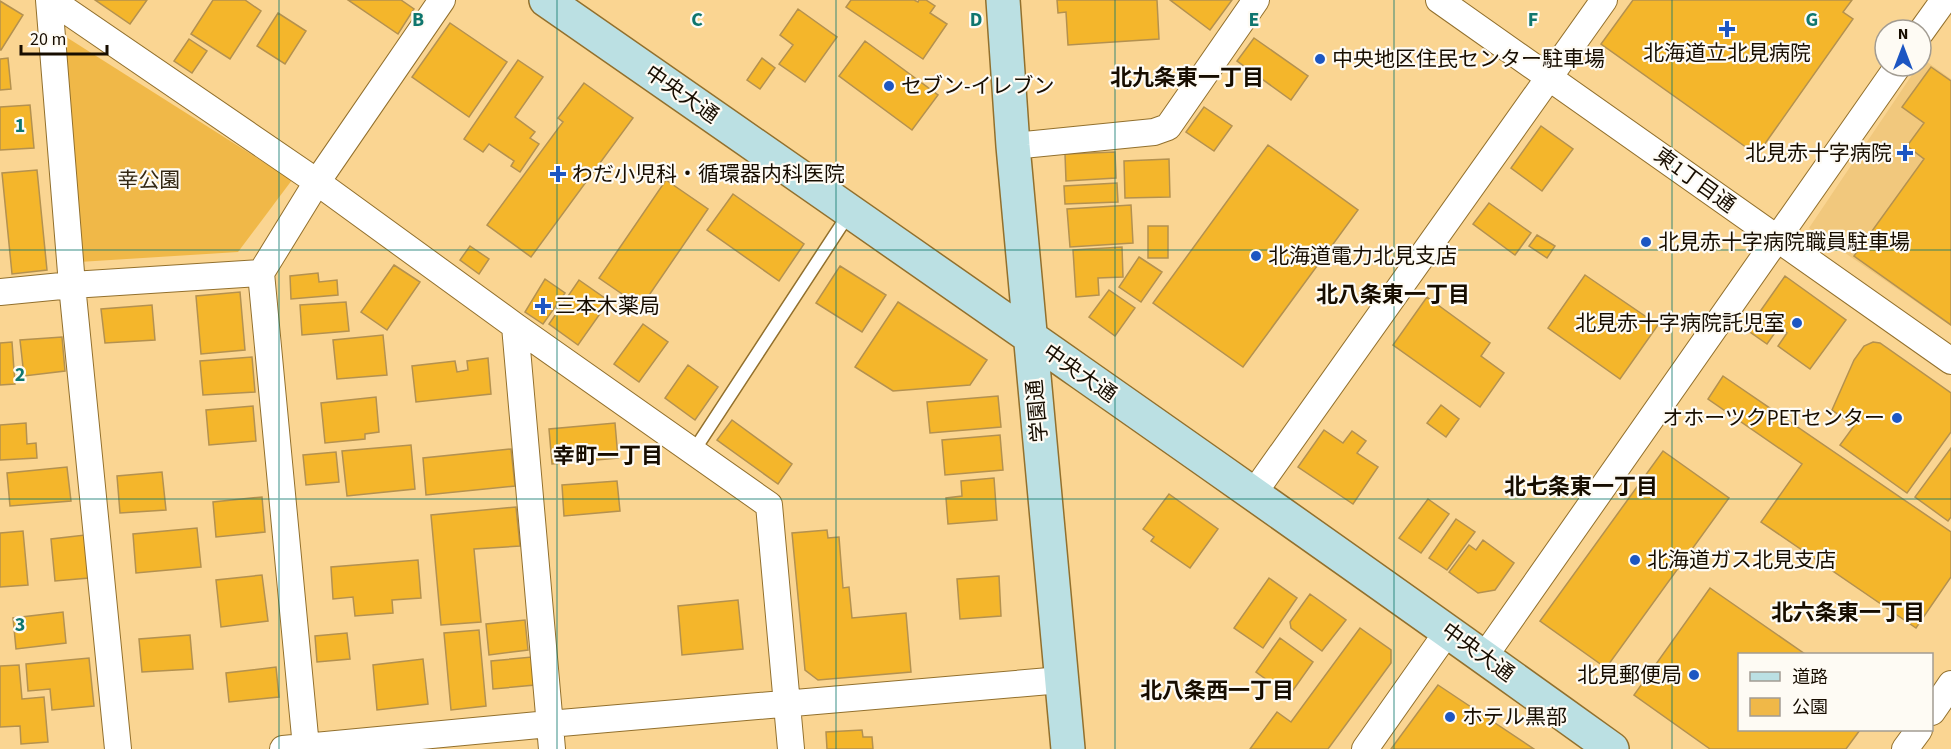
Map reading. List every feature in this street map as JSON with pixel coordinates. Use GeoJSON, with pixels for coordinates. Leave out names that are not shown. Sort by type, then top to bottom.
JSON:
{"type":"FeatureCollection","features":[{"type":"Feature","properties":{"kind":"street"},"geometry":{"type":"LineString","coordinates":[[50,0],[317,182],[515,326],[769,505],[791,749]]}},
{"type":"Feature","properties":{"kind":"street"},"geometry":{"type":"LineString","coordinates":[[50,0],[72,285],[118,749]]}},
{"type":"Feature","properties":{"kind":"street"},"geometry":{"type":"LineString","coordinates":[[442,0],[317,182],[261,273],[294,748],[550,736],[788,704],[1061,680]]}},
{"type":"Feature","properties":{"kind":"street","name":"中央大通"},"geometry":{"type":"LineString","coordinates":[[546,0],[1448,631],[1612,749]]}},
{"type":"Feature","properties":{"kind":"street","name":"学園通"},"geometry":{"type":"LineString","coordinates":[[1003,0],[1013,146],[1068,749]]}},
{"type":"Feature","properties":{"kind":"street"},"geometry":{"type":"LineString","coordinates":[[1013,146],[1154,132],[1168,127],[1256,0]]}},
{"type":"Feature","properties":{"kind":"street","name":"東1丁目通"},"geometry":{"type":"LineString","coordinates":[[1439,0],[1550,76],[1951,361]]}},
{"type":"Feature","properties":{"kind":"street"},"geometry":{"type":"LineString","coordinates":[[1253,494],[1604,0]]}},
{"type":"Feature","properties":{"kind":"street"},"geometry":{"type":"LineString","coordinates":[[1931,18],[1944,0]]}},
{"type":"Feature","properties":{"kind":"street"},"geometry":{"type":"LineString","coordinates":[[1484,657],[1890,78]]}},
{"type":"Feature","properties":{"kind":"street"},"geometry":{"type":"LineString","coordinates":[[0,292],[261,273]]}},
{"type":"Feature","properties":{"kind":"street"},"geometry":{"type":"LineString","coordinates":[[515,326],[550,736]]}},
{"type":"Feature","properties":{"kind":"street"},"geometry":{"type":"LineString","coordinates":[[1365,749],[1448,631]]}},
{"type":"Feature","properties":{"kind":"street"},"geometry":{"type":"LineString","coordinates":[[1933,711],[1951,684]]}},
{"type":"Feature","properties":{"kind":"street"},"geometry":{"type":"LineString","coordinates":[[1905,749],[1918,731]]}},
{"type":"Feature","properties":{"kind":"lane"},"geometry":{"type":"LineString","coordinates":[[693,452],[850,211]]}},
{"type":"Feature","properties":{"kind":"shaded area","name":"北見赤十字病院"},"geometry":{"type":"Polygon","coordinates":[[[1933,66],[1951,79],[1951,326],[1809,228],[1910,78],[1933,78],[1933,66]]]}},
{"type":"Feature","properties":{"kind":"green space","name":"幸公園"},"geometry":{"type":"Polygon","coordinates":[[[63,35],[292,180],[238,252],[79,262],[63,35]]]}},
{"type":"Feature","properties":{"kind":"building"},"geometry":{"type":"Polygon","coordinates":[[[95,0],[147,0],[130,24],[95,0]]]}},
{"type":"Feature","properties":{"kind":"building"},"geometry":{"type":"Polygon","coordinates":[[[213,0],[245,0],[261,11],[230,59],[191,34],[213,0]]]}},
{"type":"Feature","properties":{"kind":"building"},"geometry":{"type":"Polygon","coordinates":[[[348,0],[401,0],[414,9],[398,34],[348,0]]]}},
{"type":"Feature","properties":{"kind":"building"},"geometry":{"type":"Polygon","coordinates":[[[851,0],[914,0],[918,2],[926,0],[935,6],[930,13],[947,24],[923,59],[846,7],[851,0]]]}},
{"type":"Feature","properties":{"kind":"building"},"geometry":{"type":"Polygon","coordinates":[[[1057,0],[1157,0],[1159,39],[1068,45],[1066,12],[1058,13],[1057,0]]]}},
{"type":"Feature","properties":{"kind":"building"},"geometry":{"type":"Polygon","coordinates":[[[1170,0],[1232,0],[1210,30],[1170,0]]]}},
{"type":"Feature","properties":{"kind":"building"},"geometry":{"type":"Polygon","coordinates":[[[1633,0],[1852,0],[1843,12],[1853,19],[1757,155],[1601,44],[1633,0]]]}},
{"type":"Feature","properties":{"kind":"building"},"geometry":{"type":"Polygon","coordinates":[[[0,1],[23,15],[1,50],[0,50],[0,1]]]}},
{"type":"Feature","properties":{"kind":"building"},"geometry":{"type":"Polygon","coordinates":[[[798,9],[837,37],[805,82],[779,64],[793,45],[780,35],[798,9]]]}},
{"type":"Feature","properties":{"kind":"building"},"geometry":{"type":"Polygon","coordinates":[[[278,13],[306,31],[285,64],[257,46],[278,13]]]}},
{"type":"Feature","properties":{"kind":"building"},"geometry":{"type":"Polygon","coordinates":[[[450,23],[507,62],[469,117],[412,77],[450,23]]]}},
{"type":"Feature","properties":{"kind":"building"},"geometry":{"type":"Polygon","coordinates":[[[1254,38],[1308,76],[1291,100],[1237,61],[1254,38]]]}},
{"type":"Feature","properties":{"kind":"building"},"geometry":{"type":"Polygon","coordinates":[[[189,39],[207,51],[192,73],[174,61],[189,39]]]}},
{"type":"Feature","properties":{"kind":"building","name":"セブン-イレブン"},"geometry":{"type":"Polygon","coordinates":[[[865,41],[938,95],[912,130],[839,76],[865,41]]]}},
{"type":"Feature","properties":{"kind":"building"},"geometry":{"type":"Polygon","coordinates":[[[8,58],[11,89],[0,90],[0,59],[8,58]]]}},
{"type":"Feature","properties":{"kind":"building"},"geometry":{"type":"Polygon","coordinates":[[[762,58],[775,68],[760,89],[747,80],[762,58]]]}},
{"type":"Feature","properties":{"kind":"building"},"geometry":{"type":"Polygon","coordinates":[[[518,60],[543,77],[515,117],[535,132],[530,138],[539,144],[520,172],[511,166],[514,161],[489,144],[483,152],[464,139],[518,60]]]}},
{"type":"Feature","properties":{"kind":"building"},"geometry":{"type":"Polygon","coordinates":[[[1933,68],[1951,81],[1951,325],[1854,256],[1924,159],[1907,146],[1924,123],[1902,107],[1923,78],[1933,78],[1933,68]]]}},
{"type":"Feature","properties":{"kind":"building","name":"わだ小児科・循環器内科医院"},"geometry":{"type":"Polygon","coordinates":[[[584,83],[633,118],[531,257],[487,225],[563,122],[558,118],[584,83]]]}},
{"type":"Feature","properties":{"kind":"building"},"geometry":{"type":"Polygon","coordinates":[[[30,105],[34,148],[0,150],[0,107],[30,105]]]}},
{"type":"Feature","properties":{"kind":"building"},"geometry":{"type":"Polygon","coordinates":[[[1204,107],[1232,126],[1214,151],[1186,132],[1204,107]]]}},
{"type":"Feature","properties":{"kind":"building"},"geometry":{"type":"Polygon","coordinates":[[[1541,126],[1573,149],[1542,191],[1511,168],[1541,126]]]}},
{"type":"Feature","properties":{"kind":"building","name":"北海道電力北見支店"},"geometry":{"type":"Polygon","coordinates":[[[1268,145],[1358,210],[1243,367],[1153,303],[1268,145]]]}},
{"type":"Feature","properties":{"kind":"building"},"geometry":{"type":"Polygon","coordinates":[[[1115,152],[1116,178],[1066,181],[1065,154],[1115,152]]]}},
{"type":"Feature","properties":{"kind":"building"},"geometry":{"type":"Polygon","coordinates":[[[1169,159],[1170,197],[1125,198],[1124,161],[1169,159]]]}},
{"type":"Feature","properties":{"kind":"building"},"geometry":{"type":"Polygon","coordinates":[[[37,170],[47,270],[12,274],[2,173],[37,170]]]}},
{"type":"Feature","properties":{"kind":"building"},"geometry":{"type":"Polygon","coordinates":[[[666,180],[708,209],[641,307],[599,278],[666,180]]]}},
{"type":"Feature","properties":{"kind":"building"},"geometry":{"type":"Polygon","coordinates":[[[1117,183],[1118,202],[1065,204],[1064,186],[1117,183]]]}},
{"type":"Feature","properties":{"kind":"building"},"geometry":{"type":"Polygon","coordinates":[[[733,194],[804,244],[779,281],[707,230],[733,194]]]}},
{"type":"Feature","properties":{"kind":"building"},"geometry":{"type":"Polygon","coordinates":[[[1489,203],[1531,233],[1515,255],[1473,224],[1489,203]]]}},
{"type":"Feature","properties":{"kind":"building"},"geometry":{"type":"Polygon","coordinates":[[[1131,205],[1133,243],[1070,247],[1067,209],[1131,205]]]}},
{"type":"Feature","properties":{"kind":"building"},"geometry":{"type":"Polygon","coordinates":[[[1148,226],[1168,226],[1168,258],[1148,258],[1148,226]]]}},
{"type":"Feature","properties":{"kind":"building"},"geometry":{"type":"Polygon","coordinates":[[[1537,235],[1555,246],[1547,258],[1529,246],[1537,235]]]}},
{"type":"Feature","properties":{"kind":"building"},"geometry":{"type":"Polygon","coordinates":[[[470,246],[489,259],[479,274],[460,260],[470,246]]]}},
{"type":"Feature","properties":{"kind":"building"},"geometry":{"type":"Polygon","coordinates":[[[1122,247],[1123,277],[1098,278],[1099,295],[1076,297],[1073,250],[1122,247]]]}},
{"type":"Feature","properties":{"kind":"building"},"geometry":{"type":"Polygon","coordinates":[[[1139,257],[1162,272],[1141,302],[1119,287],[1139,257]]]}},
{"type":"Feature","properties":{"kind":"building"},"geometry":{"type":"Polygon","coordinates":[[[394,265],[420,282],[387,330],[361,312],[394,265]]]}},
{"type":"Feature","properties":{"kind":"building"},"geometry":{"type":"Polygon","coordinates":[[[840,266],[886,295],[862,332],[816,303],[840,266]]]}},
{"type":"Feature","properties":{"kind":"building"},"geometry":{"type":"Polygon","coordinates":[[[318,273],[319,282],[337,280],[338,295],[291,299],[290,276],[318,273]]]}},
{"type":"Feature","properties":{"kind":"building"},"geometry":{"type":"Polygon","coordinates":[[[1585,275],[1658,325],[1620,379],[1548,328],[1585,275]]]}},
{"type":"Feature","properties":{"kind":"building","name":"北見赤十字病院託児室"},"geometry":{"type":"Polygon","coordinates":[[[1785,276],[1846,320],[1810,369],[1778,346],[1787,333],[1779,327],[1767,344],[1747,330],[1785,276]]]}},
{"type":"Feature","properties":{"kind":"building","name":"三本木薬局"},"geometry":{"type":"Polygon","coordinates":[[[545,279],[565,293],[543,324],[525,312],[545,279]]]}},
{"type":"Feature","properties":{"kind":"building"},"geometry":{"type":"Polygon","coordinates":[[[579,280],[609,301],[578,345],[549,324],[579,280]]]}},
{"type":"Feature","properties":{"kind":"building"},"geometry":{"type":"Polygon","coordinates":[[[1109,290],[1135,308],[1115,336],[1089,317],[1109,290]]]}},
{"type":"Feature","properties":{"kind":"building"},"geometry":{"type":"Polygon","coordinates":[[[240,292],[245,350],[201,354],[196,296],[240,292]]]}},
{"type":"Feature","properties":{"kind":"building"},"geometry":{"type":"Polygon","coordinates":[[[1427,297],[1490,343],[1481,356],[1504,373],[1480,407],[1393,345],[1427,297]]]}},
{"type":"Feature","properties":{"kind":"building"},"geometry":{"type":"Polygon","coordinates":[[[346,302],[349,331],[302,335],[300,305],[346,302]]]}},
{"type":"Feature","properties":{"kind":"building"},"geometry":{"type":"Polygon","coordinates":[[[898,302],[987,360],[970,385],[893,391],[855,367],[898,302]]]}},
{"type":"Feature","properties":{"kind":"building"},"geometry":{"type":"Polygon","coordinates":[[[152,305],[155,340],[105,343],[101,309],[152,305]]]}},
{"type":"Feature","properties":{"kind":"building"},"geometry":{"type":"Polygon","coordinates":[[[643,324],[668,342],[639,382],[614,364],[643,324]]]}},
{"type":"Feature","properties":{"kind":"building"},"geometry":{"type":"Polygon","coordinates":[[[383,335],[387,375],[337,379],[333,340],[383,335]]]}},
{"type":"Feature","properties":{"kind":"building"},"geometry":{"type":"Polygon","coordinates":[[[62,337],[65,371],[24,376],[20,340],[62,337]]]}},
{"type":"Feature","properties":{"kind":"building"},"geometry":{"type":"Polygon","coordinates":[[[12,342],[15,384],[0,385],[0,343],[12,342]]]}},
{"type":"Feature","properties":{"kind":"building","name":"オホーツクPETセンター"},"geometry":{"type":"Polygon","coordinates":[[[1873,342],[1880,343],[1951,393],[1951,432],[1907,493],[1840,445],[1854,426],[1832,410],[1854,360],[1864,346],[1873,342]]]}},
{"type":"Feature","properties":{"kind":"building"},"geometry":{"type":"Polygon","coordinates":[[[252,357],[255,392],[203,395],[200,361],[252,357]]]}},
{"type":"Feature","properties":{"kind":"building"},"geometry":{"type":"Polygon","coordinates":[[[488,358],[491,394],[416,402],[412,366],[455,361],[457,372],[468,370],[467,361],[488,358]]]}},
{"type":"Feature","properties":{"kind":"building"},"geometry":{"type":"Polygon","coordinates":[[[688,365],[718,387],[695,420],[665,398],[688,365]]]}},
{"type":"Feature","properties":{"kind":"building"},"geometry":{"type":"Polygon","coordinates":[[[1723,376],[1951,532],[1951,577],[1916,628],[1761,522],[1802,464],[1708,399],[1723,376]]]}},
{"type":"Feature","properties":{"kind":"building"},"geometry":{"type":"Polygon","coordinates":[[[998,396],[1001,427],[930,433],[927,402],[998,396]]]}},
{"type":"Feature","properties":{"kind":"building"},"geometry":{"type":"Polygon","coordinates":[[[376,397],[379,432],[365,434],[365,439],[325,443],[321,403],[376,397]]]}},
{"type":"Feature","properties":{"kind":"building"},"geometry":{"type":"Polygon","coordinates":[[[1441,405],[1459,419],[1446,437],[1427,423],[1441,405]]]}},
{"type":"Feature","properties":{"kind":"building"},"geometry":{"type":"Polygon","coordinates":[[[253,406],[256,441],[209,445],[206,410],[253,406]]]}},
{"type":"Feature","properties":{"kind":"building"},"geometry":{"type":"Polygon","coordinates":[[[732,420],[792,464],[778,484],[717,440],[732,420]]]}},
{"type":"Feature","properties":{"kind":"building"},"geometry":{"type":"Polygon","coordinates":[[[26,423],[27,444],[36,443],[37,458],[0,460],[0,425],[26,423]]]}},
{"type":"Feature","properties":{"kind":"building"},"geometry":{"type":"Polygon","coordinates":[[[615,423],[618,458],[552,464],[549,429],[615,423]]]}},
{"type":"Feature","properties":{"kind":"building"},"geometry":{"type":"Polygon","coordinates":[[[1324,430],[1343,443],[1352,431],[1366,441],[1357,453],[1378,467],[1353,504],[1298,467],[1324,430]]]}},
{"type":"Feature","properties":{"kind":"building"},"geometry":{"type":"Polygon","coordinates":[[[1000,435],[1003,470],[945,475],[942,440],[1000,435]]]}},
{"type":"Feature","properties":{"kind":"building"},"geometry":{"type":"Polygon","coordinates":[[[411,445],[415,489],[347,496],[342,451],[411,445]]]}},
{"type":"Feature","properties":{"kind":"building"},"geometry":{"type":"Polygon","coordinates":[[[1951,448],[1951,517],[1948,521],[1915,497],[1951,448]]]}},
{"type":"Feature","properties":{"kind":"building"},"geometry":{"type":"Polygon","coordinates":[[[511,449],[515,486],[426,495],[423,458],[511,449]]]}},
{"type":"Feature","properties":{"kind":"building","name":"北海道ガス北見支店"},"geometry":{"type":"Polygon","coordinates":[[[1663,451],[1729,498],[1606,668],[1540,621],[1663,451]]]}},
{"type":"Feature","properties":{"kind":"building"},"geometry":{"type":"Polygon","coordinates":[[[336,452],[339,482],[306,485],[303,455],[336,452]]]}},
{"type":"Feature","properties":{"kind":"building"},"geometry":{"type":"Polygon","coordinates":[[[67,467],[71,501],[10,506],[7,473],[67,467]]]}},
{"type":"Feature","properties":{"kind":"building"},"geometry":{"type":"Polygon","coordinates":[[[162,472],[166,510],[120,513],[117,476],[162,472]]]}},
{"type":"Feature","properties":{"kind":"building"},"geometry":{"type":"Polygon","coordinates":[[[994,478],[997,520],[948,524],[946,498],[962,496],[961,481],[994,478]]]}},
{"type":"Feature","properties":{"kind":"building"},"geometry":{"type":"Polygon","coordinates":[[[617,481],[620,511],[564,516],[562,485],[617,481]]]}},
{"type":"Feature","properties":{"kind":"building"},"geometry":{"type":"Polygon","coordinates":[[[1169,494],[1218,529],[1190,568],[1151,541],[1154,537],[1143,529],[1169,494]]]}},
{"type":"Feature","properties":{"kind":"building"},"geometry":{"type":"Polygon","coordinates":[[[262,497],[265,532],[216,537],[213,502],[262,497]]]}},
{"type":"Feature","properties":{"kind":"building"},"geometry":{"type":"Polygon","coordinates":[[[1428,499],[1449,514],[1421,553],[1399,538],[1428,499]]]}},
{"type":"Feature","properties":{"kind":"building"},"geometry":{"type":"Polygon","coordinates":[[[516,507],[520,546],[474,549],[481,622],[441,625],[431,515],[516,507]]]}},
{"type":"Feature","properties":{"kind":"building"},"geometry":{"type":"Polygon","coordinates":[[[1456,519],[1475,532],[1447,570],[1429,558],[1456,519]]]}},
{"type":"Feature","properties":{"kind":"building"},"geometry":{"type":"Polygon","coordinates":[[[197,528],[201,567],[136,573],[133,534],[197,528]]]}},
{"type":"Feature","properties":{"kind":"building"},"geometry":{"type":"Polygon","coordinates":[[[827,530],[828,538],[839,537],[843,588],[849,587],[852,618],[906,613],[911,672],[818,680],[805,670],[792,533],[827,530]]]}},
{"type":"Feature","properties":{"kind":"building"},"geometry":{"type":"Polygon","coordinates":[[[23,531],[28,585],[0,587],[0,533],[23,531]]]}},
{"type":"Feature","properties":{"kind":"building"},"geometry":{"type":"Polygon","coordinates":[[[85,535],[89,578],[55,581],[51,539],[85,535]]]}},
{"type":"Feature","properties":{"kind":"building"},"geometry":{"type":"Polygon","coordinates":[[[1483,540],[1514,563],[1495,590],[1478,593],[1449,572],[1469,545],[1476,550],[1483,540]]]}},
{"type":"Feature","properties":{"kind":"building"},"geometry":{"type":"Polygon","coordinates":[[[418,560],[421,598],[392,600],[393,613],[355,616],[353,597],[333,599],[331,567],[418,560]]]}},
{"type":"Feature","properties":{"kind":"building"},"geometry":{"type":"Polygon","coordinates":[[[262,575],[268,621],[221,627],[216,580],[262,575]]]}},
{"type":"Feature","properties":{"kind":"building"},"geometry":{"type":"Polygon","coordinates":[[[999,576],[1001,616],[960,619],[957,579],[999,576]]]}},
{"type":"Feature","properties":{"kind":"building"},"geometry":{"type":"Polygon","coordinates":[[[1269,578],[1297,598],[1263,648],[1234,628],[1269,578]]]}},
{"type":"Feature","properties":{"kind":"building","name":"北見郵便局"},"geometry":{"type":"Polygon","coordinates":[[[1710,588],[1804,653],[1738,653],[1738,731],[1859,731],[1846,749],[1710,749],[1634,695],[1710,588]]]}},
{"type":"Feature","properties":{"kind":"building"},"geometry":{"type":"Polygon","coordinates":[[[1310,594],[1346,620],[1322,651],[1291,628],[1290,622],[1310,594]]]}},
{"type":"Feature","properties":{"kind":"building"},"geometry":{"type":"Polygon","coordinates":[[[738,600],[743,649],[682,655],[678,606],[738,600]]]}},
{"type":"Feature","properties":{"kind":"building"},"geometry":{"type":"Polygon","coordinates":[[[63,612],[66,643],[16,649],[13,618],[63,612]]]}},
{"type":"Feature","properties":{"kind":"building"},"geometry":{"type":"Polygon","coordinates":[[[525,620],[528,650],[489,655],[486,624],[525,620]]]}},
{"type":"Feature","properties":{"kind":"building"},"geometry":{"type":"Polygon","coordinates":[[[1360,628],[1391,650],[1391,663],[1328,749],[1250,749],[1277,712],[1291,722],[1360,628]]]}},
{"type":"Feature","properties":{"kind":"building"},"geometry":{"type":"Polygon","coordinates":[[[479,630],[486,706],[451,710],[444,633],[479,630]]]}},
{"type":"Feature","properties":{"kind":"building"},"geometry":{"type":"Polygon","coordinates":[[[347,633],[350,659],[317,662],[315,636],[347,633]]]}},
{"type":"Feature","properties":{"kind":"building"},"geometry":{"type":"Polygon","coordinates":[[[190,635],[193,669],[142,672],[139,639],[190,635]]]}},
{"type":"Feature","properties":{"kind":"building"},"geometry":{"type":"Polygon","coordinates":[[[1280,638],[1313,662],[1289,696],[1256,672],[1280,638]]]}},
{"type":"Feature","properties":{"kind":"building"},"geometry":{"type":"Polygon","coordinates":[[[532,657],[535,685],[493,689],[491,661],[532,657]]]}},
{"type":"Feature","properties":{"kind":"building"},"geometry":{"type":"Polygon","coordinates":[[[89,658],[94,706],[52,710],[50,689],[28,691],[26,664],[89,658]]]}},
{"type":"Feature","properties":{"kind":"building"},"geometry":{"type":"Polygon","coordinates":[[[423,659],[428,704],[377,710],[373,665],[423,659]]]}},
{"type":"Feature","properties":{"kind":"building"},"geometry":{"type":"Polygon","coordinates":[[[19,665],[22,699],[44,697],[48,742],[21,744],[20,726],[0,727],[0,666],[19,665]]]}},
{"type":"Feature","properties":{"kind":"building"},"geometry":{"type":"Polygon","coordinates":[[[276,667],[279,697],[229,702],[226,673],[276,667]]]}},
{"type":"Feature","properties":{"kind":"building","name":"ホテル黒部"},"geometry":{"type":"Polygon","coordinates":[[[1438,685],[1534,749],[1391,749],[1438,685]]]}},
{"type":"Feature","properties":{"kind":"building"},"geometry":{"type":"Polygon","coordinates":[[[862,730],[863,737],[872,737],[873,749],[827,749],[826,732],[862,730]]]}},
{"type":"Feature","properties":{"kind":"place","name":"北海道立北見病院"},"geometry":{"type":"Point","coordinates":[1727,29]}},
{"type":"Feature","properties":{"kind":"place","name":"中央地区住民センター駐車場"},"geometry":{"type":"Point","coordinates":[1320,59]}},
{"type":"Feature","properties":{"kind":"place","name":"セブン-イレブン"},"geometry":{"type":"Point","coordinates":[889,86]}},
{"type":"Feature","properties":{"kind":"place","name":"北見赤十字病院"},"geometry":{"type":"Point","coordinates":[1905,153]}},
{"type":"Feature","properties":{"kind":"place","name":"わだ小児科・循環器内科医院"},"geometry":{"type":"Point","coordinates":[558,174]}},
{"type":"Feature","properties":{"kind":"place","name":"北見赤十字病院職員駐車場"},"geometry":{"type":"Point","coordinates":[1646,242]}},
{"type":"Feature","properties":{"kind":"place","name":"北海道電力北見支店"},"geometry":{"type":"Point","coordinates":[1256,256]}},
{"type":"Feature","properties":{"kind":"place","name":"三本木薬局"},"geometry":{"type":"Point","coordinates":[543,306]}},
{"type":"Feature","properties":{"kind":"place","name":"北見赤十字病院託児室"},"geometry":{"type":"Point","coordinates":[1797,323]}},
{"type":"Feature","properties":{"kind":"place","name":"オホーツクPETセンター"},"geometry":{"type":"Point","coordinates":[1897,418]}},
{"type":"Feature","properties":{"kind":"place","name":"北海道ガス北見支店"},"geometry":{"type":"Point","coordinates":[1635,560]}},
{"type":"Feature","properties":{"kind":"place","name":"北見郵便局"},"geometry":{"type":"Point","coordinates":[1694,675]}},
{"type":"Feature","properties":{"kind":"place","name":"ホテル黒部"},"geometry":{"type":"Point","coordinates":[1450,717]}},
{"type":"Feature","properties":{"kind":"district","name":"北九条東一丁目"},"geometry":{"type":"Point","coordinates":[1187,77]}},
{"type":"Feature","properties":{"kind":"district","name":"北八条東一丁目"},"geometry":{"type":"Point","coordinates":[1393,294]}},
{"type":"Feature","properties":{"kind":"district","name":"幸町一丁目"},"geometry":{"type":"Point","coordinates":[608,455]}},
{"type":"Feature","properties":{"kind":"district","name":"北七条東一丁目"},"geometry":{"type":"Point","coordinates":[1581,486]}},
{"type":"Feature","properties":{"kind":"district","name":"北六条東一丁目"},"geometry":{"type":"Point","coordinates":[1848,612]}},
{"type":"Feature","properties":{"kind":"district","name":"北八条西一丁目"},"geometry":{"type":"Point","coordinates":[1217,690]}}]}
